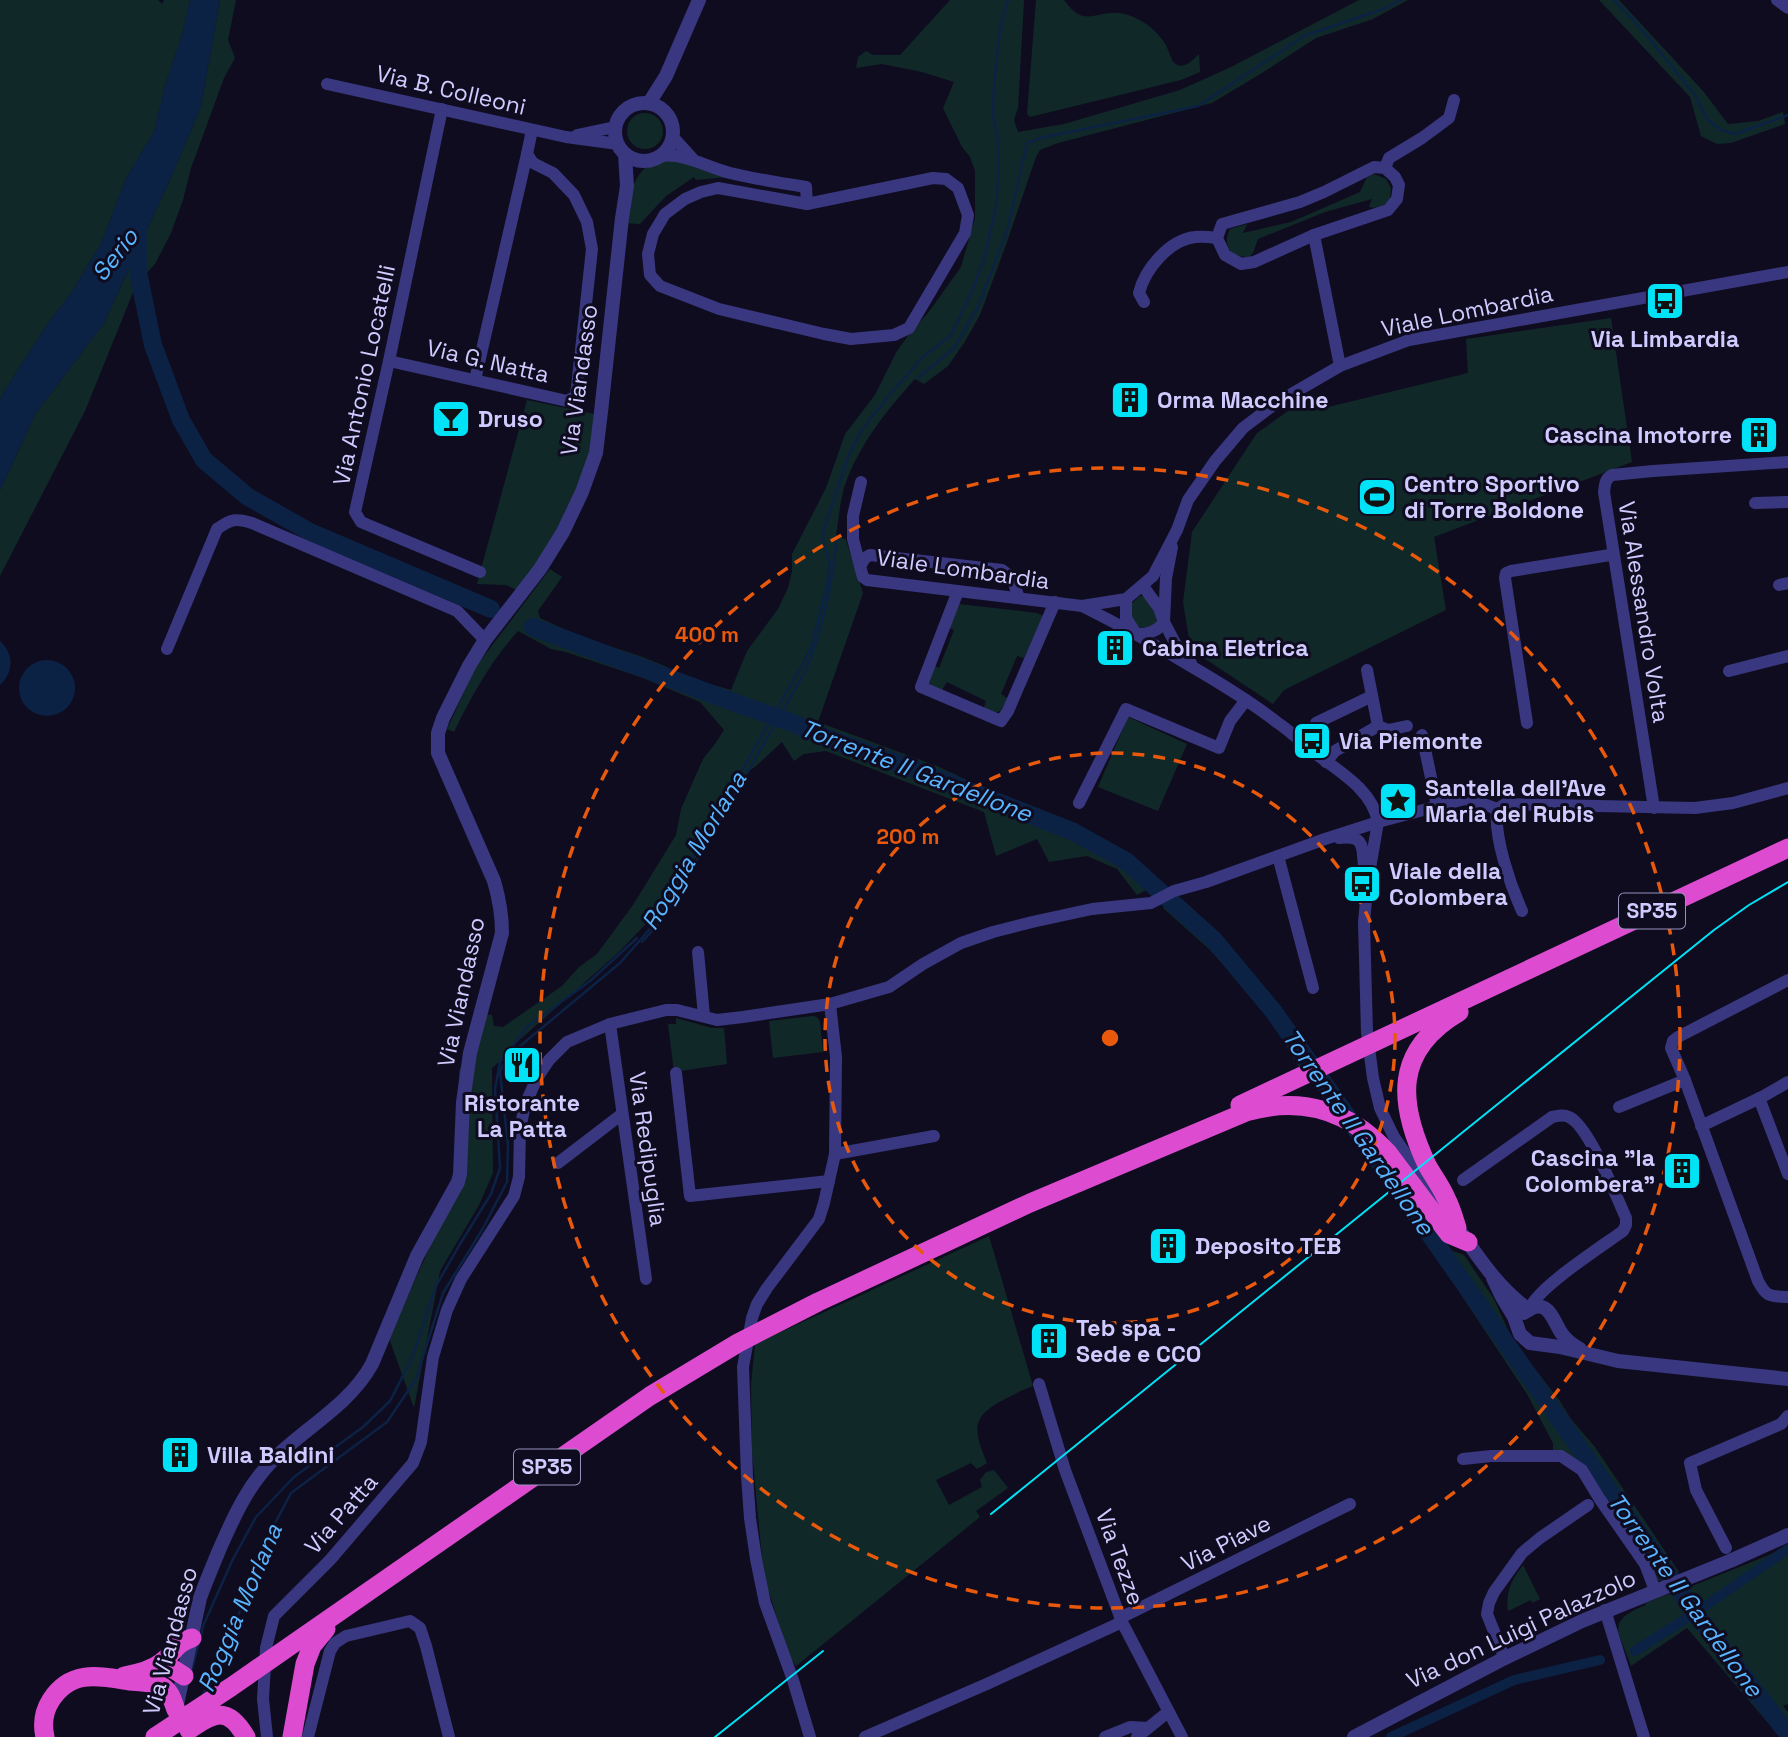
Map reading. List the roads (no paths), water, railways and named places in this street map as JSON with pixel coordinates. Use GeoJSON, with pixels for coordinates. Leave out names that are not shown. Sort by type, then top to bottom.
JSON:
{"type":"FeatureCollection","features":[{"type":"Feature","properties":{"kind":"highway","name":"SP35"},"geometry":{"type":"LineString","coordinates":[[167,1737],[279,1653],[650,1396],[747,1340],[818,1302],[1788,848]]}},
{"type":"Feature","properties":{"kind":"highway"},"geometry":{"type":"LineString","coordinates":[[1030,1203],[1246,1112],[1287,1105],[1328,1111],[1359,1126],[1388,1153],[1449,1234],[1462,1235],[1446,1196],[1424,1158],[1410,1118],[1406,1099],[1412,1061],[1429,1034],[1443,1021],[1514,985],[1537,965]]}},
{"type":"Feature","properties":{"kind":"highway"},"geometry":{"type":"LineString","coordinates":[[292,1737],[305,1664],[312,1646],[360,1597]]}},
{"type":"Feature","properties":{"kind":"highway"},"geometry":{"type":"LineString","coordinates":[[109,1677],[131,1675],[151,1668],[162,1662],[180,1642],[192,1638]]}},
{"type":"Feature","properties":{"kind":"highway"},"geometry":{"type":"LineString","coordinates":[[45,1737],[44,1716],[59,1688],[74,1679],[89,1676],[162,1685],[184,1676],[162,1662]]}},
{"type":"Feature","properties":{"kind":"highway"},"geometry":{"type":"LineString","coordinates":[[162,1685],[171,1695],[176,1710]]}},
{"type":"Feature","properties":{"kind":"highway"},"geometry":{"type":"LineString","coordinates":[[155,1737],[231,1687]]}},
{"type":"Feature","properties":{"kind":"highway"},"geometry":{"type":"LineString","coordinates":[[179,1737],[206,1718],[225,1715],[234,1720],[246,1737]]}},
{"type":"Feature","properties":{"kind":"street"},"geometry":{"type":"LineString","coordinates":[[649,103],[666,76],[699,0]]}},
{"type":"Feature","properties":{"kind":"street"},"geometry":{"type":"LineString","coordinates":[[1777,0],[1788,8]]}},
{"type":"Feature","properties":{"kind":"street"},"geometry":{"type":"LineString","coordinates":[[666,76],[668,115]]}},
{"type":"Feature","properties":{"kind":"street","name":"Via B. Colleoni"},"geometry":{"type":"LineString","coordinates":[[327,83],[621,149]]}},
{"type":"Feature","properties":{"kind":"street"},"geometry":{"type":"LineString","coordinates":[[1385,168],[1389,158],[1449,118],[1454,100]]}},
{"type":"Feature","properties":{"kind":"street"},"geometry":{"type":"LineString","coordinates":[[661,156],[671,144],[672,121],[656,105],[631,105],[623,111],[615,127],[615,136],[621,149],[631,158],[646,161],[673,154],[727,172],[806,187],[807,204]]}},
{"type":"Feature","properties":{"kind":"street","name":"Via Antonio Locatelli"},"geometry":{"type":"LineString","coordinates":[[442,109],[355,512],[360,523],[480,572]]}},
{"type":"Feature","properties":{"kind":"street","name":"Via B. Colleoni"},"geometry":{"type":"LineString","coordinates":[[566,137],[615,127]]}},
{"type":"Feature","properties":{"kind":"street"},"geometry":{"type":"LineString","coordinates":[[475,380],[532,130]]}},
{"type":"Feature","properties":{"kind":"street"},"geometry":{"type":"LineString","coordinates":[[673,137],[694,161]]}},
{"type":"Feature","properties":{"kind":"street","name":"Via Viandasso"},"geometry":{"type":"LineString","coordinates":[[167,1737],[176,1710],[205,1584],[236,1511],[255,1480],[276,1457],[363,1380],[417,1256],[458,1182],[463,1102],[470,1053],[502,933],[502,919],[494,881],[438,753],[438,733],[468,666],[540,569],[563,532],[582,492],[596,453],[627,186],[621,149]]}},
{"type":"Feature","properties":{"kind":"street","name":"Via G. Natta"},"geometry":{"type":"LineString","coordinates":[[389,360],[567,401],[576,396],[592,249],[587,222],[574,195],[553,173],[533,163],[527,154]]}},
{"type":"Feature","properties":{"kind":"street","name":"Via Viandasso"},"geometry":{"type":"LineString","coordinates":[[627,186],[646,161]]}},
{"type":"Feature","properties":{"kind":"street"},"geometry":{"type":"LineString","coordinates":[[1374,167],[1385,168],[1399,185],[1397,199],[1388,210],[1314,235],[1254,262],[1241,264],[1225,255],[1217,238],[1222,224],[1300,202],[1374,167]]}},
{"type":"Feature","properties":{"kind":"street"},"geometry":{"type":"LineString","coordinates":[[933,178],[946,179],[958,188],[968,215],[965,233],[909,328],[894,335],[851,339],[719,309],[660,286],[650,275],[648,254],[653,234],[665,214],[685,198],[718,188],[807,204],[933,178]]}},
{"type":"Feature","properties":{"kind":"street"},"geometry":{"type":"LineString","coordinates":[[1314,235],[1340,366]]}},
{"type":"Feature","properties":{"kind":"street"},"geometry":{"type":"LineString","coordinates":[[1144,302],[1139,293],[1142,281],[1169,248],[1192,237],[1217,238]]}},
{"type":"Feature","properties":{"kind":"street","name":"Viale Lombardia"},"geometry":{"type":"LineString","coordinates":[[861,482],[853,516],[853,539],[863,577],[867,580],[1082,606],[1126,599],[1153,576],[1177,530],[1188,500],[1215,461],[1243,428],[1276,403],[1340,366],[1409,340],[1788,272]]}},
{"type":"Feature","properties":{"kind":"street","name":"Via Alessandro Volta"},"geometry":{"type":"LineString","coordinates":[[1654,808],[1604,492],[1606,480],[1612,475],[1788,462]]}},
{"type":"Feature","properties":{"kind":"street"},"geometry":{"type":"LineString","coordinates":[[1755,503],[1788,502]]}},
{"type":"Feature","properties":{"kind":"street"},"geometry":{"type":"LineString","coordinates":[[167,649],[216,528],[238,519],[457,611],[485,640]]}},
{"type":"Feature","properties":{"kind":"street"},"geometry":{"type":"LineString","coordinates":[[1136,634],[1153,632],[1164,622],[1166,578],[1177,530]]}},
{"type":"Feature","properties":{"kind":"street"},"geometry":{"type":"LineString","coordinates":[[860,566],[870,555],[1002,570],[1012,578],[1019,598]]}},
{"type":"Feature","properties":{"kind":"street"},"geometry":{"type":"LineString","coordinates":[[1527,723],[1506,573],[1614,556]]}},
{"type":"Feature","properties":{"kind":"street"},"geometry":{"type":"LineString","coordinates":[[1143,586],[1159,608],[1175,643],[1196,669]]}},
{"type":"Feature","properties":{"kind":"street"},"geometry":{"type":"LineString","coordinates":[[958,591],[921,687],[1001,721],[1008,711],[1055,602]]}},
{"type":"Feature","properties":{"kind":"street"},"geometry":{"type":"LineString","coordinates":[[1126,599],[1126,618],[1136,634]]}},
{"type":"Feature","properties":{"kind":"street"},"geometry":{"type":"LineString","coordinates":[[1082,606],[1196,669],[1279,723],[1364,793],[1376,811],[1378,822],[1364,922],[1369,1056],[1380,1108],[1394,1137],[1493,1278],[1523,1338],[1530,1343],[1560,1346],[1618,1361],[1788,1379]]}},
{"type":"Feature","properties":{"kind":"street"},"geometry":{"type":"LineString","coordinates":[[1729,671],[1788,656]]}},
{"type":"Feature","properties":{"kind":"street"},"geometry":{"type":"LineString","coordinates":[[1367,670],[1378,726]]}},
{"type":"Feature","properties":{"kind":"street"},"geometry":{"type":"LineString","coordinates":[[1316,723],[1372,696]]}},
{"type":"Feature","properties":{"kind":"street"},"geometry":{"type":"LineString","coordinates":[[1079,803],[1126,709],[1219,748],[1230,721],[1246,700]]}},
{"type":"Feature","properties":{"kind":"street"},"geometry":{"type":"LineString","coordinates":[[1326,762],[1335,751],[1378,726]]}},
{"type":"Feature","properties":{"kind":"street"},"geometry":{"type":"LineString","coordinates":[[1378,726],[1388,730],[1407,726]]}},
{"type":"Feature","properties":{"kind":"street"},"geometry":{"type":"LineString","coordinates":[[1422,735],[1437,807]]}},
{"type":"Feature","properties":{"kind":"street"},"geometry":{"type":"LineString","coordinates":[[610,1024],[666,1010],[677,1010],[717,1020],[830,1004],[889,987],[961,943],[993,932],[1092,909],[1151,903],[1174,891],[1325,839],[1465,799],[1497,809],[1506,804],[1654,808],[1715,806],[1788,788]]}},
{"type":"Feature","properties":{"kind":"street"},"geometry":{"type":"LineString","coordinates":[[1497,809],[1497,832],[1513,892],[1522,911]]}},
{"type":"Feature","properties":{"kind":"street"},"geometry":{"type":"LineString","coordinates":[[1325,839],[1346,837],[1360,841],[1364,849],[1363,865],[1368,880]]}},
{"type":"Feature","properties":{"kind":"street"},"geometry":{"type":"LineString","coordinates":[[1278,856],[1313,988]]}},
{"type":"Feature","properties":{"kind":"street"},"geometry":{"type":"LineString","coordinates":[[698,952],[704,1016]]}},
{"type":"Feature","properties":{"kind":"street"},"geometry":{"type":"LineString","coordinates":[[1788,980],[1678,1037],[1671,1048],[1764,1292],[1768,1296],[1788,1297]]}},
{"type":"Feature","properties":{"kind":"street"},"geometry":{"type":"LineString","coordinates":[[810,1737],[793,1680],[765,1604],[756,1559],[750,1518],[743,1367],[757,1304],[819,1219],[829,1181],[835,1154],[836,1058],[830,1004]]}},
{"type":"Feature","properties":{"kind":"street","name":"Via Patta"},"geometry":{"type":"LineString","coordinates":[[267,1737],[263,1699],[264,1674],[266,1648],[274,1616],[330,1560],[413,1463],[421,1442],[433,1357],[447,1310],[461,1279],[516,1191],[519,1177],[520,1123],[529,1093],[549,1060],[567,1042],[610,1024]]}},
{"type":"Feature","properties":{"kind":"street","name":"Via Redipuglia"},"geometry":{"type":"LineString","coordinates":[[610,1024],[646,1279]]}},
{"type":"Feature","properties":{"kind":"street"},"geometry":{"type":"LineString","coordinates":[[676,1073],[690,1196],[829,1181]]}},
{"type":"Feature","properties":{"kind":"street"},"geometry":{"type":"LineString","coordinates":[[1619,1107],[1685,1080]]}},
{"type":"Feature","properties":{"kind":"street"},"geometry":{"type":"LineString","coordinates":[[1701,1125],[1788,1082]]}},
{"type":"Feature","properties":{"kind":"street"},"geometry":{"type":"LineString","coordinates":[[1759,1098],[1788,1174]]}},
{"type":"Feature","properties":{"kind":"street"},"geometry":{"type":"LineString","coordinates":[[558,1163],[622,1114]]}},
{"type":"Feature","properties":{"kind":"street"},"geometry":{"type":"LineString","coordinates":[[1463,1180],[1552,1117],[1570,1117],[1604,1168],[1626,1218],[1623,1231],[1553,1282],[1532,1301],[1521,1317],[1519,1328]]}},
{"type":"Feature","properties":{"kind":"street"},"geometry":{"type":"LineString","coordinates":[[835,1154],[934,1136]]}},
{"type":"Feature","properties":{"kind":"street"},"geometry":{"type":"LineString","coordinates":[[1493,1278],[1513,1298],[1529,1309],[1538,1308],[1553,1318],[1555,1333],[1546,1343],[1540,1345]]}},
{"type":"Feature","properties":{"kind":"street"},"geometry":{"type":"LineString","coordinates":[[1553,1282],[1547,1296],[1547,1305],[1553,1318],[1561,1333],[1573,1346],[1588,1353]]}},
{"type":"Feature","properties":{"kind":"street","name":"Via Tezze"},"geometry":{"type":"LineString","coordinates":[[1039,1384],[1065,1470],[1121,1620],[1182,1737]]}},
{"type":"Feature","properties":{"kind":"street"},"geometry":{"type":"LineString","coordinates":[[1726,1548],[1696,1490],[1690,1463],[1781,1424],[1788,1416]]}},
{"type":"Feature","properties":{"kind":"street"},"geometry":{"type":"LineString","coordinates":[[1464,1459],[1491,1456],[1561,1456],[1582,1470],[1594,1502],[1645,1564],[1660,1588]]}},
{"type":"Feature","properties":{"kind":"street"},"geometry":{"type":"LineString","coordinates":[[1505,1658],[1487,1614],[1494,1592],[1522,1553],[1594,1502]]}},
{"type":"Feature","properties":{"kind":"street","name":"Via Piave"},"geometry":{"type":"LineString","coordinates":[[865,1737],[989,1683],[1121,1620],[1350,1504]]}},
{"type":"Feature","properties":{"kind":"street","name":"Via don Luigi Palazzolo"},"geometry":{"type":"LineString","coordinates":[[1361,1736],[1505,1658],[1605,1610],[1788,1535]]}},
{"type":"Feature","properties":{"kind":"street"},"geometry":{"type":"LineString","coordinates":[[1605,1610],[1644,1737]]}},
{"type":"Feature","properties":{"kind":"street"},"geometry":{"type":"LineString","coordinates":[[308,1737],[330,1651],[335,1643],[346,1636],[411,1621],[420,1628],[426,1646],[449,1737]]}},
{"type":"Feature","properties":{"kind":"street"},"geometry":{"type":"LineString","coordinates":[[1137,1737],[1168,1712]]}},
{"type":"Feature","properties":{"kind":"street"},"geometry":{"type":"LineString","coordinates":[[1105,1737],[1130,1727],[1148,1728]]}},
{"type":"Feature","properties":{"kind":"water","name":"Serio"},"geometry":{"type":"Polygon","coordinates":[[[190,0],[220,0],[201,106],[104,323],[36,413],[0,490],[2,395],[101,244],[126,178],[154,132],[190,0]]]}},
{"type":"Feature","properties":{"kind":"water"},"geometry":{"type":"Polygon","coordinates":[[[0,641],[10,657],[10,669],[0,685],[0,641]]]}},
{"type":"Feature","properties":{"kind":"water"},"geometry":{"type":"Polygon","coordinates":[[[47,660],[62,665],[70,673],[75,688],[70,703],[62,711],[47,716],[32,711],[24,703],[19,688],[24,673],[32,665],[47,660]]]}},
{"type":"Feature","properties":{"kind":"waterway","name":"Roggia Morlana"},"geometry":{"type":"LineString","coordinates":[[203,1695],[241,1609],[255,1561],[291,1493],[387,1422],[416,1379],[443,1293],[482,1230],[507,1182],[508,1145],[500,1072],[507,1057],[620,963],[655,923],[811,647],[830,565],[822,536],[848,457],[861,431],[891,393],[924,356],[951,335],[975,284],[985,255],[996,207],[999,170],[998,139],[993,115],[994,85],[1000,29],[1008,0]]}},
{"type":"Feature","properties":{"kind":"waterway"},"geometry":{"type":"LineString","coordinates":[[918,378],[954,348],[978,307],[1007,231],[1027,143],[1040,138],[1198,106],[1304,36],[1383,9],[1400,0]]}},
{"type":"Feature","properties":{"kind":"waterway"},"geometry":{"type":"LineString","coordinates":[[1614,0],[1695,95],[1707,119],[1721,130],[1735,134],[1788,115]]}},
{"type":"Feature","properties":{"kind":"waterway","name":"Torrente Il Gardellone"},"geometry":{"type":"LineString","coordinates":[[138,229],[138,272],[153,345],[181,420],[204,460],[248,497],[310,532],[491,609]]}},
{"type":"Feature","properties":{"kind":"waterway"},"geometry":{"type":"LineString","coordinates":[[642,942],[663,919],[805,672],[826,606],[837,538]]}},
{"type":"Feature","properties":{"kind":"waterway","name":"Torrente Il Gardellone"},"geometry":{"type":"LineString","coordinates":[[533,627],[793,723],[1074,832],[1126,861],[1214,940],[1274,1012],[1695,1613],[1788,1734]]}},
{"type":"Feature","properties":{"kind":"waterway"},"geometry":{"type":"LineString","coordinates":[[201,1636],[233,1559],[256,1517],[294,1477],[363,1427],[390,1401],[412,1358],[436,1286],[491,1194],[500,1168],[495,1089],[500,1062],[528,1026],[590,981],[637,938]]}},
{"type":"Feature","properties":{"kind":"waterway"},"geometry":{"type":"LineString","coordinates":[[1635,1651],[1788,1549]]}},
{"type":"Feature","properties":{"kind":"waterway"},"geometry":{"type":"LineString","coordinates":[[191,1673],[199,1642]]}},
{"type":"Feature","properties":{"kind":"waterway"},"geometry":{"type":"LineString","coordinates":[[1391,1737],[1514,1680],[1600,1660]]}},
{"type":"Feature","properties":{"kind":"tram line"},"geometry":{"type":"LineString","coordinates":[[991,1514],[1714,930],[1788,882]]}},
{"type":"Feature","properties":{"kind":"tram line"},"geometry":{"type":"LineString","coordinates":[[715,1737],[823,1651]]}},
{"type":"Feature","properties":{"kind":"place","name":"Via Limbardia"},"geometry":{"type":"Point","coordinates":[1665,301]}},
{"type":"Feature","properties":{"kind":"place","name":"Orma Macchine"},"geometry":{"type":"Point","coordinates":[1130,400]}},
{"type":"Feature","properties":{"kind":"place","name":"Druso"},"geometry":{"type":"Point","coordinates":[451,419]}},
{"type":"Feature","properties":{"kind":"place","name":"Cascina Imotorre"},"geometry":{"type":"Point","coordinates":[1759,435]}},
{"type":"Feature","properties":{"kind":"place","name":"Centro Sportivo di Torre Boldone"},"geometry":{"type":"Point","coordinates":[1377,497]}},
{"type":"Feature","properties":{"kind":"place","name":"Cabina Eletrica"},"geometry":{"type":"Point","coordinates":[1115,648]}},
{"type":"Feature","properties":{"kind":"place","name":"Via Piemonte"},"geometry":{"type":"Point","coordinates":[1312,741]}},
{"type":"Feature","properties":{"kind":"place","name":"Santella dell'Ave Maria del Rubis"},"geometry":{"type":"Point","coordinates":[1398,801]}},
{"type":"Feature","properties":{"kind":"place","name":"Viale della Colombera"},"geometry":{"type":"Point","coordinates":[1362,884]}},
{"type":"Feature","properties":{"kind":"place","name":"Ristorante La Patta"},"geometry":{"type":"Point","coordinates":[522,1065]}},
{"type":"Feature","properties":{"kind":"place","name":"Cascina \"la Colombera\""},"geometry":{"type":"Point","coordinates":[1682,1171]}},
{"type":"Feature","properties":{"kind":"place","name":"Deposito TEB"},"geometry":{"type":"Point","coordinates":[1168,1246]}},
{"type":"Feature","properties":{"kind":"place","name":"Teb spa - Sede e CCO"},"geometry":{"type":"Point","coordinates":[1049,1341]}},
{"type":"Feature","properties":{"kind":"place","name":"Villa Baldini"},"geometry":{"type":"Point","coordinates":[180,1455]}}]}
